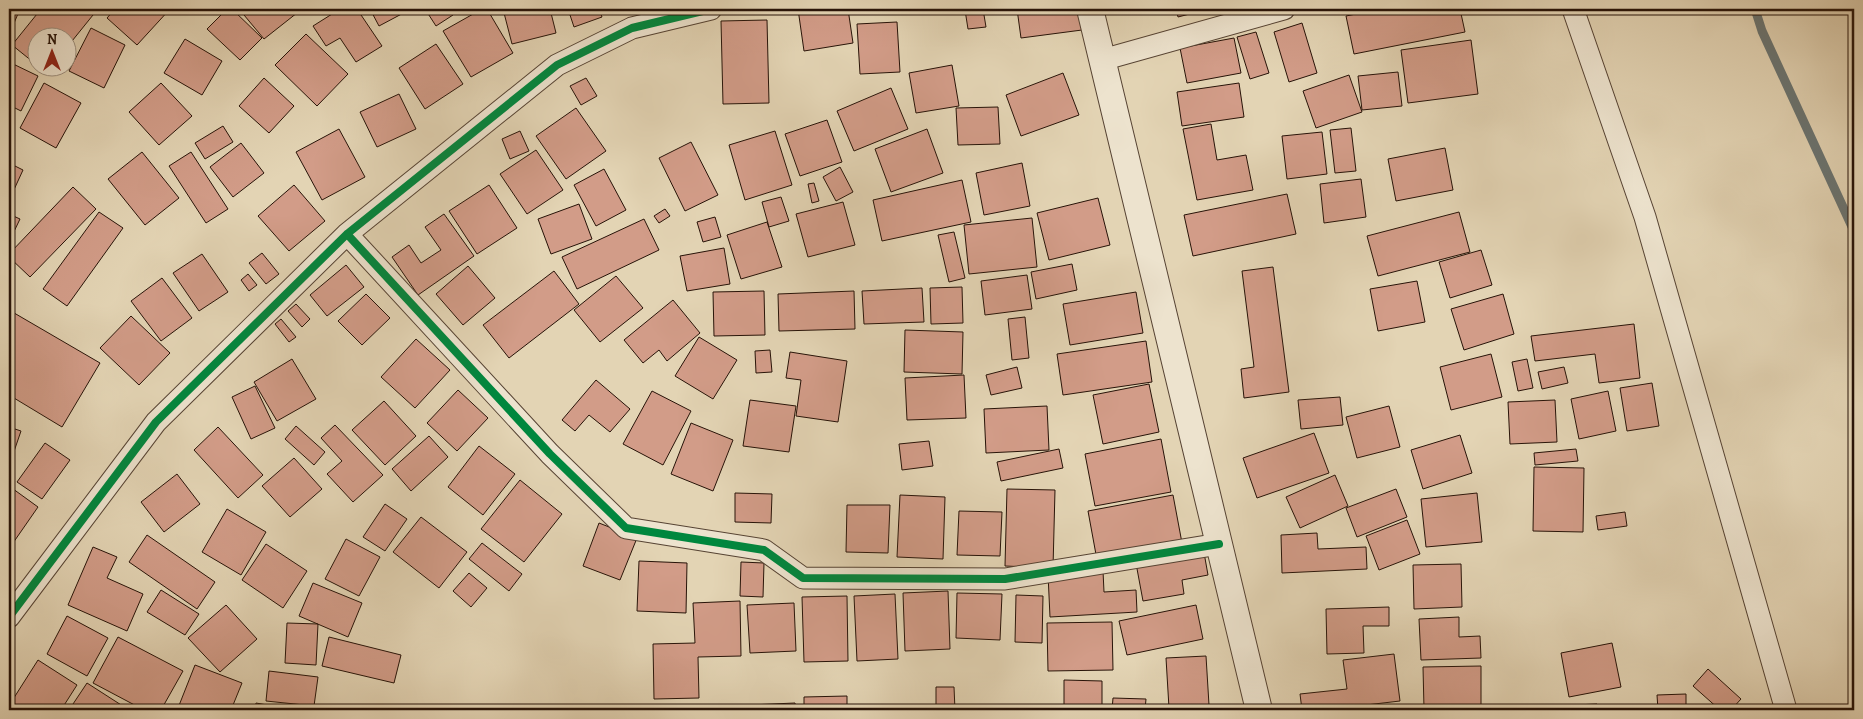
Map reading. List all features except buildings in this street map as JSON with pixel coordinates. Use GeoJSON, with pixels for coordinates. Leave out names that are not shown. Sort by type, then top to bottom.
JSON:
{"type":"FeatureCollection","features":[{"type":"Feature","properties":{"kind":"street"},"geometry":{"type":"LineString","coordinates":[[9,617],[156,422],[347,234],[557,65],[632,28],[711,9]]}},
{"type":"Feature","properties":{"kind":"street"},"geometry":{"type":"LineString","coordinates":[[1090,9],[1259,710]]}},
{"type":"Feature","properties":{"kind":"street"},"geometry":{"type":"LineString","coordinates":[[1102,60],[1284,9]]}},
{"type":"Feature","properties":{"kind":"street"},"geometry":{"type":"LineString","coordinates":[[1573,9],[1645,217],[1786,710]]}},
{"type":"Feature","properties":{"kind":"street"},"geometry":{"type":"LineString","coordinates":[[347,234],[550,454],[626,528],[764,550],[803,578],[1006,579],[1219,544]]}},
{"type":"Feature","properties":{"kind":"waterway"},"geometry":{"type":"LineString","coordinates":[[1755,9],[1762,31],[1854,231]]}},
{"type":"Feature","properties":{"kind":"cycle path"},"geometry":{"type":"LineString","coordinates":[[9,617],[156,422],[347,234],[557,65],[632,28],[711,9]]}},
{"type":"Feature","properties":{"kind":"cycle path"},"geometry":{"type":"LineString","coordinates":[[347,234],[550,454],[626,528],[764,550],[803,578],[1005,579],[1219,544]]}}]}
